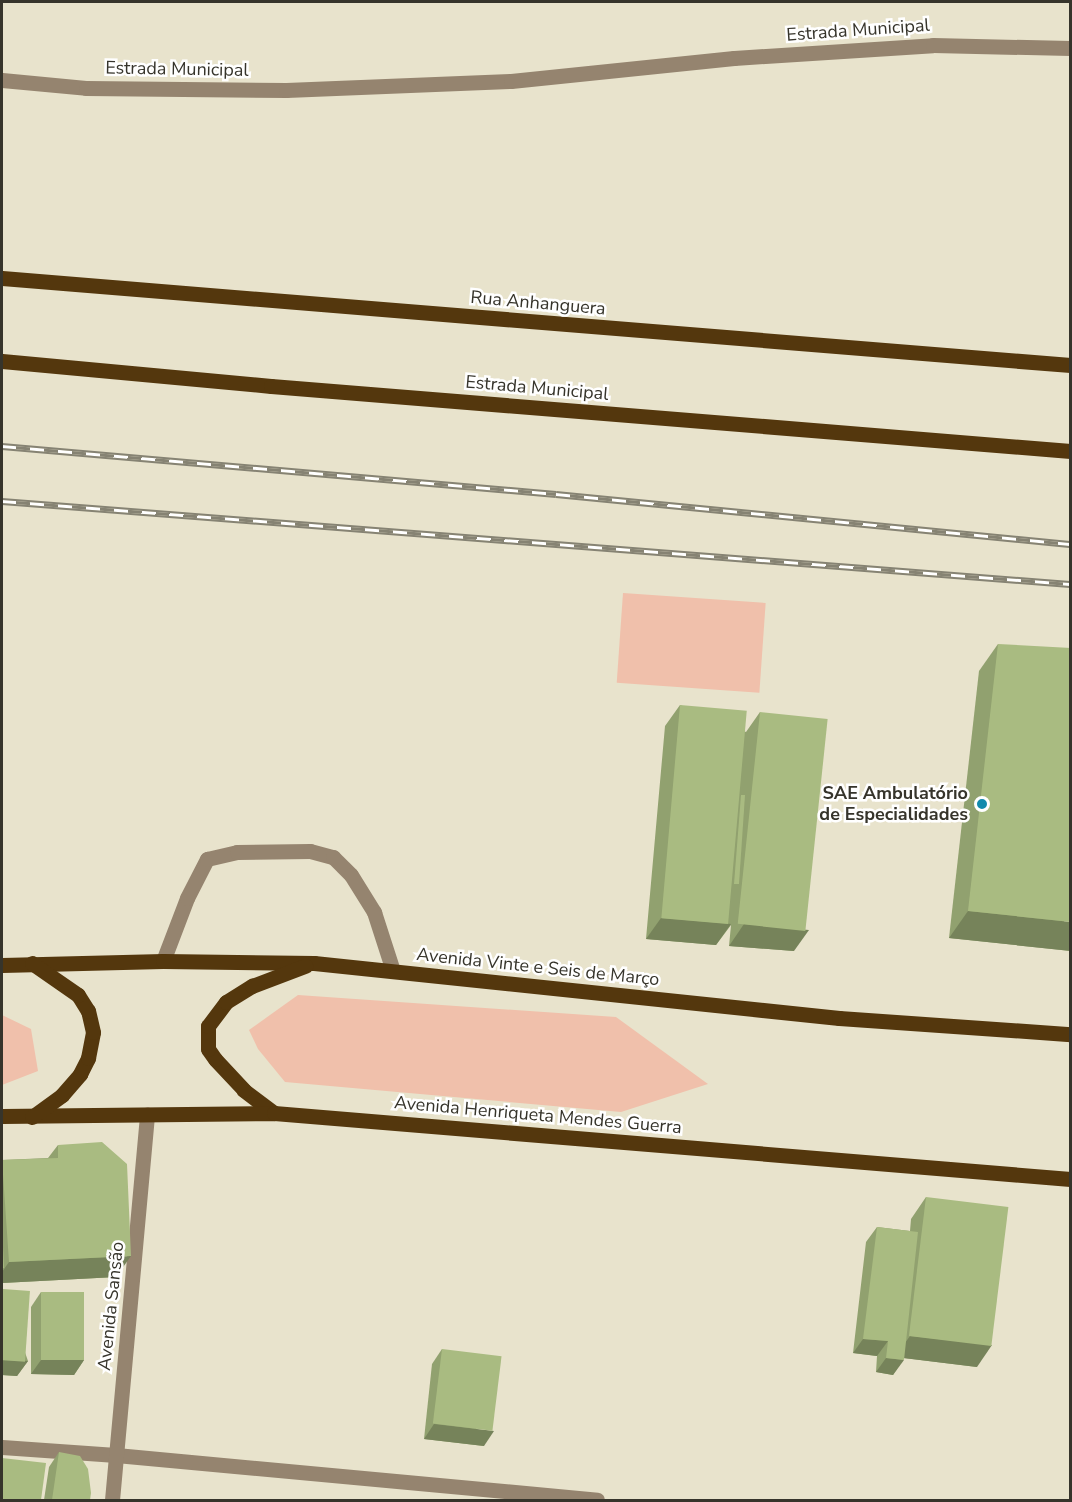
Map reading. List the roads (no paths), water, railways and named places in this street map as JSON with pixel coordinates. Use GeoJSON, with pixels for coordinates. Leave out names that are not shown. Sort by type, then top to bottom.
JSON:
{"type":"FeatureCollection","features":[{"type":"Feature","properties":{"kind":"main road","name":"Rua Anhanguera"},"geometry":{"type":"LineString","coordinates":[[2,278],[1071,365]]}},
{"type":"Feature","properties":{"kind":"main road","name":"Estrada Municipal"},"geometry":{"type":"LineString","coordinates":[[2,361],[271,386],[1071,451]]}},
{"type":"Feature","properties":{"kind":"main road","name":"Avenida Vinte e Seis de Março"},"geometry":{"type":"LineString","coordinates":[[2,965],[163,961],[314,963],[839,1018],[1071,1034]]}},
{"type":"Feature","properties":{"kind":"main road"},"geometry":{"type":"LineString","coordinates":[[32,1117],[62,1095],[80,1074],[88,1058],[93,1032],[88,1011],[78,995],[33,963]]}},
{"type":"Feature","properties":{"kind":"main road"},"geometry":{"type":"LineString","coordinates":[[274,1113],[244,1090],[214,1059],[208,1048],[208,1026],[225,1002],[252,986],[314,963]]}},
{"type":"Feature","properties":{"kind":"main road","name":"Avenida Henriqueta Mendes Guerra"},"geometry":{"type":"LineString","coordinates":[[2,1116],[274,1113],[1071,1179]]}},
{"type":"Feature","properties":{"kind":"street","name":"Estrada Municipal"},"geometry":{"type":"LineString","coordinates":[[2,80],[86,88],[286,90],[511,81],[734,58],[933,45],[1071,48]]}},
{"type":"Feature","properties":{"kind":"street"},"geometry":{"type":"LineString","coordinates":[[163,961],[187,898],[207,859],[237,852],[288,850],[310,851],[333,857],[351,875],[374,912],[393,971]]}},
{"type":"Feature","properties":{"kind":"street","name":"Avenida Sansão"},"geometry":{"type":"LineString","coordinates":[[112,1500],[147,1115]]}},
{"type":"Feature","properties":{"kind":"street"},"geometry":{"type":"LineString","coordinates":[[2,1448],[116,1455],[597,1500]]}},
{"type":"Feature","properties":{"kind":"railway"},"geometry":{"type":"LineString","coordinates":[[2,446],[556,494],[1070,544]]}},
{"type":"Feature","properties":{"kind":"railway"},"geometry":{"type":"LineString","coordinates":[[2,501],[1070,584]]}},
{"type":"Feature","properties":{"kind":"place","name":"SAE Ambulatório de Especialidades"},"geometry":{"type":"Point","coordinates":[982,804]}}]}
